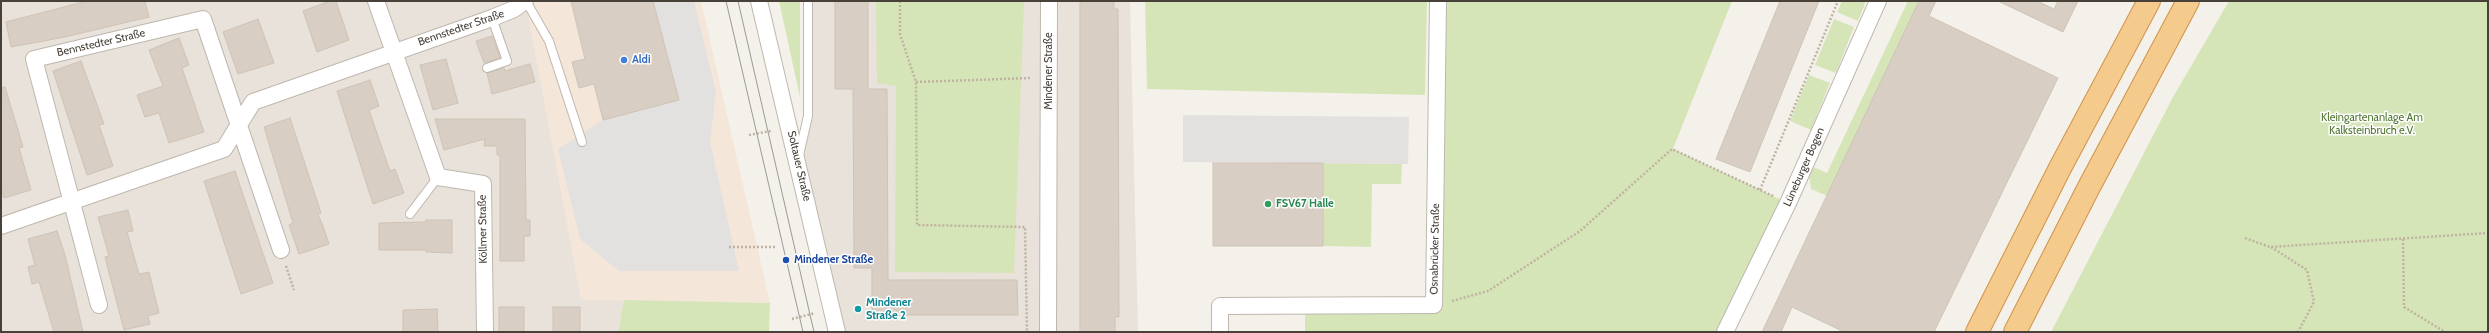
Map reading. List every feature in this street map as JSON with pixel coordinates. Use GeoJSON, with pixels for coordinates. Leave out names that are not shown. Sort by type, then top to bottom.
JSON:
{"type":"FeatureCollection","features":[{"type":"Feature","properties":{"kind":"highway"},"geometry":{"type":"LineString","coordinates":[[1977,332],[2060,168],[2149,1]]}},
{"type":"Feature","properties":{"kind":"highway"},"geometry":{"type":"LineString","coordinates":[[2015,332],[2089,187],[2188,1]]}},
{"type":"Feature","properties":{"kind":"street"},"geometry":{"type":"LineString","coordinates":[[376,1],[438,177]]}},
{"type":"Feature","properties":{"kind":"street","name":"Bennstedter Straße"},"geometry":{"type":"LineString","coordinates":[[1,226],[72,203],[224,149],[253,102],[394,51],[492,18],[514,9],[526,1]]}},
{"type":"Feature","properties":{"kind":"street","name":"Soltauer Straße"},"geometry":{"type":"LineString","coordinates":[[759,1],[798,161],[837,332]]}},
{"type":"Feature","properties":{"kind":"street","name":"Mindener Straße"},"geometry":{"type":"LineString","coordinates":[[1048,332],[1049,1]]}},
{"type":"Feature","properties":{"kind":"street","name":"Osnabrücker Straße"},"geometry":{"type":"LineString","coordinates":[[1220,332],[1220,306],[1434,306],[1438,1]]}},
{"type":"Feature","properties":{"kind":"street","name":"Lüneburger Bogen"},"geometry":{"type":"LineString","coordinates":[[1725,332],[1788,203],[1878,1]]}},
{"type":"Feature","properties":{"kind":"street","name":"Bennstedter Straße"},"geometry":{"type":"LineString","coordinates":[[99,305],[34,59],[203,19],[281,250]]}},
{"type":"Feature","properties":{"kind":"street","name":"Köllmer Straße"},"geometry":{"type":"LineString","coordinates":[[438,177],[482,184],[485,332]]}},
{"type":"Feature","properties":{"kind":"lane"},"geometry":{"type":"LineString","coordinates":[[526,1],[549,41],[582,142]]}},
{"type":"Feature","properties":{"kind":"lane"},"geometry":{"type":"LineString","coordinates":[[798,161],[808,116],[808,1]]}},
{"type":"Feature","properties":{"kind":"lane"},"geometry":{"type":"LineString","coordinates":[[487,68],[507,61],[492,18]]}},
{"type":"Feature","properties":{"kind":"lane"},"geometry":{"type":"LineString","coordinates":[[410,214],[438,177]]}},
{"type":"Feature","properties":{"kind":"path"},"geometry":{"type":"LineString","coordinates":[[900,1],[900,34],[916,82],[917,225],[1025,227],[1027,332]]}},
{"type":"Feature","properties":{"kind":"path"},"geometry":{"type":"LineString","coordinates":[[1760,190],[1838,1]]}},
{"type":"Feature","properties":{"kind":"path"},"geometry":{"type":"LineString","coordinates":[[916,82],[1049,77]]}},
{"type":"Feature","properties":{"kind":"path"},"geometry":{"type":"LineString","coordinates":[[749,135],[789,127]]}},
{"type":"Feature","properties":{"kind":"path"},"geometry":{"type":"LineString","coordinates":[[1434,306],[1488,291],[1580,230],[1672,149],[1788,203]]}},
{"type":"Feature","properties":{"kind":"path"},"geometry":{"type":"LineString","coordinates":[[2270,247],[2488,233]]}},
{"type":"Feature","properties":{"kind":"path"},"geometry":{"type":"LineString","coordinates":[[2245,238],[2270,247],[2307,270],[2314,302],[2298,332]]}},
{"type":"Feature","properties":{"kind":"path"},"geometry":{"type":"LineString","coordinates":[[2403,239],[2404,307],[2445,332]]}},
{"type":"Feature","properties":{"kind":"path"},"geometry":{"type":"LineString","coordinates":[[729,247],[775,247]]}},
{"type":"Feature","properties":{"kind":"path"},"geometry":{"type":"LineString","coordinates":[[281,250],[294,290]]}},
{"type":"Feature","properties":{"kind":"path"},"geometry":{"type":"LineString","coordinates":[[792,320],[831,309]]}},
{"type":"Feature","properties":{"kind":"shaded area"},"geometry":{"type":"Polygon","coordinates":[[[1,1],[528,1],[624,300],[618,332],[1,332],[1,1]]]}},
{"type":"Feature","properties":{"kind":"shaded area"},"geometry":{"type":"Polygon","coordinates":[[[528,1],[701,1],[770,303],[581,300],[526,5],[528,1]]]}},
{"type":"Feature","properties":{"kind":"shaded area"},"geometry":{"type":"Polygon","coordinates":[[[653,1],[694,1],[716,92],[710,142],[739,271],[619,271],[580,239],[558,149],[603,120],[678,100],[653,1]]]}},
{"type":"Feature","properties":{"kind":"shaded area"},"geometry":{"type":"Polygon","coordinates":[[[808,1],[1130,1],[1138,332],[837,332],[798,161],[808,116],[808,1]]]}},
{"type":"Feature","properties":{"kind":"shaded area"},"geometry":{"type":"Polygon","coordinates":[[[1183,115],[1409,117],[1408,164],[1183,162],[1183,115]]]}},
{"type":"Feature","properties":{"kind":"green space"},"geometry":{"type":"Polygon","coordinates":[[[779,1],[800,1],[800,97],[779,1]]]}},
{"type":"Feature","properties":{"kind":"green space"},"geometry":{"type":"Polygon","coordinates":[[[876,1],[1024,1],[1014,273],[895,272],[896,86],[877,83],[876,1]]]}},
{"type":"Feature","properties":{"kind":"green space"},"geometry":{"type":"Polygon","coordinates":[[[1145,1],[1427,1],[1425,95],[1147,89],[1145,1]]]}},
{"type":"Feature","properties":{"kind":"green space"},"geometry":{"type":"Polygon","coordinates":[[[1438,1],[1732,1],[1673,149],[1788,203],[1724,332],[1305,332],[1305,309],[1434,305],[1438,1]]]}},
{"type":"Feature","properties":{"kind":"green space"},"geometry":{"type":"Polygon","coordinates":[[[1842,1],[1866,1],[1858,21],[1837,12],[1842,1]]]}},
{"type":"Feature","properties":{"kind":"green space"},"geometry":{"type":"Polygon","coordinates":[[[1908,1],[1919,1],[1837,200],[1811,189],[1809,176],[1813,167],[1827,173],[1908,1]]]}},
{"type":"Feature","properties":{"kind":"green space","name":"Kleingartenanlage Am Kalksteinbruch e.V."},"geometry":{"type":"Polygon","coordinates":[[[2229,1],[2488,1],[2488,332],[2051,332],[2173,97],[2229,1]]]}},
{"type":"Feature","properties":{"kind":"green space"},"geometry":{"type":"Polygon","coordinates":[[[1834,19],[1854,27],[1836,73],[1815,65],[1834,19]]]}},
{"type":"Feature","properties":{"kind":"green space"},"geometry":{"type":"Polygon","coordinates":[[[1809,75],[1830,83],[1811,130],[1790,121],[1809,75]]]}},
{"type":"Feature","properties":{"kind":"green space"},"geometry":{"type":"Polygon","coordinates":[[[1323,163],[1402,164],[1401,184],[1372,184],[1371,247],[1323,246],[1323,163]]]}},
{"type":"Feature","properties":{"kind":"green space"},"geometry":{"type":"Polygon","coordinates":[[[624,300],[770,303],[769,332],[618,332],[624,300]]]}},
{"type":"Feature","properties":{"kind":"building"},"geometry":{"type":"Polygon","coordinates":[[[87,1],[145,1],[149,17],[65,37],[11,47],[6,22],[87,1]]]}},
{"type":"Feature","properties":{"kind":"building"},"geometry":{"type":"Polygon","coordinates":[[[330,1],[336,1],[349,40],[317,52],[303,11],[330,1]]]}},
{"type":"Feature","properties":{"kind":"building","name":"Aldi"},"geometry":{"type":"Polygon","coordinates":[[[571,1],[653,1],[679,100],[603,120],[594,84],[579,88],[572,62],[585,59],[571,1]]]}},
{"type":"Feature","properties":{"kind":"building"},"geometry":{"type":"Polygon","coordinates":[[[835,1],[868,1],[868,89],[887,89],[888,280],[1017,280],[1018,315],[872,315],[872,268],[854,268],[853,89],[835,89],[835,1]]]}},
{"type":"Feature","properties":{"kind":"building"},"geometry":{"type":"Polygon","coordinates":[[[1080,1],[1114,1],[1114,9],[1118,9],[1119,317],[1115,317],[1115,332],[1080,332],[1080,1]]]}},
{"type":"Feature","properties":{"kind":"building"},"geometry":{"type":"Polygon","coordinates":[[[1780,1],[1819,1],[1750,172],[1716,159],[1780,1]]]}},
{"type":"Feature","properties":{"kind":"building"},"geometry":{"type":"Polygon","coordinates":[[[1919,1],[1936,1],[1929,16],[2058,78],[1934,332],[1844,332],[1792,307],[1781,332],[1762,332],[1919,1]]]}},
{"type":"Feature","properties":{"kind":"building"},"geometry":{"type":"Polygon","coordinates":[[[1998,1],[2037,1],[2054,9],[2058,1],[2078,1],[2063,32],[1998,1]]]}},
{"type":"Feature","properties":{"kind":"building"},"geometry":{"type":"Polygon","coordinates":[[[258,19],[274,63],[238,74],[223,32],[258,19]]]}},
{"type":"Feature","properties":{"kind":"building"},"geometry":{"type":"Polygon","coordinates":[[[492,36],[500,58],[484,63],[476,41],[492,36]]]}},
{"type":"Feature","properties":{"kind":"building"},"geometry":{"type":"Polygon","coordinates":[[[179,38],[189,65],[182,68],[204,132],[169,143],[159,113],[145,117],[137,95],[163,86],[149,50],[179,38]]]}},
{"type":"Feature","properties":{"kind":"building"},"geometry":{"type":"Polygon","coordinates":[[[446,59],[458,103],[433,110],[420,65],[446,59]]]}},
{"type":"Feature","properties":{"kind":"building"},"geometry":{"type":"Polygon","coordinates":[[[81,61],[104,124],[99,125],[113,166],[87,175],[53,71],[81,61]]]}},
{"type":"Feature","properties":{"kind":"building"},"geometry":{"type":"Polygon","coordinates":[[[530,64],[535,82],[492,94],[487,73],[504,68],[505,71],[530,64]]]}},
{"type":"Feature","properties":{"kind":"building"},"geometry":{"type":"Polygon","coordinates":[[[370,80],[379,106],[369,110],[390,171],[395,169],[404,193],[373,204],[337,91],[370,80]]]}},
{"type":"Feature","properties":{"kind":"building"},"geometry":{"type":"Polygon","coordinates":[[[5,87],[23,147],[19,148],[31,190],[4,198],[1,187],[1,88],[5,87]]]}},
{"type":"Feature","properties":{"kind":"building"},"geometry":{"type":"Polygon","coordinates":[[[290,118],[321,213],[318,214],[321,222],[319,223],[322,223],[329,244],[299,254],[289,225],[293,223],[264,127],[290,118]]]}},
{"type":"Feature","properties":{"kind":"building"},"geometry":{"type":"Polygon","coordinates":[[[435,119],[525,119],[526,220],[530,220],[530,236],[524,236],[524,261],[500,261],[500,155],[497,155],[497,146],[484,146],[485,139],[444,150],[435,119]]]}},
{"type":"Feature","properties":{"kind":"building","name":"FSV67 Halle"},"geometry":{"type":"Polygon","coordinates":[[[1213,163],[1323,163],[1323,246],[1213,246],[1213,163]]]}},
{"type":"Feature","properties":{"kind":"building"},"geometry":{"type":"Polygon","coordinates":[[[235,171],[273,283],[241,294],[204,181],[235,171]]]}},
{"type":"Feature","properties":{"kind":"building"},"geometry":{"type":"Polygon","coordinates":[[[128,210],[133,231],[127,232],[139,274],[149,272],[159,313],[148,316],[150,324],[124,330],[105,257],[109,256],[98,217],[128,210]]]}},
{"type":"Feature","properties":{"kind":"building"},"geometry":{"type":"Polygon","coordinates":[[[426,220],[452,220],[452,253],[426,252],[426,250],[379,250],[379,223],[426,222],[426,220]]]}},
{"type":"Feature","properties":{"kind":"building"},"geometry":{"type":"Polygon","coordinates":[[[57,231],[65,255],[83,332],[54,332],[39,282],[32,284],[28,267],[35,265],[28,239],[57,231]]]}},
{"type":"Feature","properties":{"kind":"building"},"geometry":{"type":"Polygon","coordinates":[[[499,307],[524,307],[524,332],[499,332],[499,307]]]}},
{"type":"Feature","properties":{"kind":"building"},"geometry":{"type":"Polygon","coordinates":[[[553,307],[580,307],[580,332],[553,332],[553,307]]]}},
{"type":"Feature","properties":{"kind":"building"},"geometry":{"type":"Polygon","coordinates":[[[437,309],[438,332],[403,332],[403,310],[437,309]]]}},
{"type":"Feature","properties":{"kind":"tram line"},"geometry":{"type":"LineString","coordinates":[[726,1],[803,332]]}},
{"type":"Feature","properties":{"kind":"tram line"},"geometry":{"type":"LineString","coordinates":[[738,1],[814,332]]}},
{"type":"Feature","properties":{"kind":"place","name":"Aldi"},"geometry":{"type":"Point","coordinates":[624,60]}},
{"type":"Feature","properties":{"kind":"place","name":"FSV67 Halle"},"geometry":{"type":"Point","coordinates":[1268,204]}},
{"type":"Feature","properties":{"kind":"place","name":"Mindener Straße"},"geometry":{"type":"Point","coordinates":[786,260]}},
{"type":"Feature","properties":{"kind":"place","name":"Mindener Straße 2"},"geometry":{"type":"Point","coordinates":[858,309]}}]}
